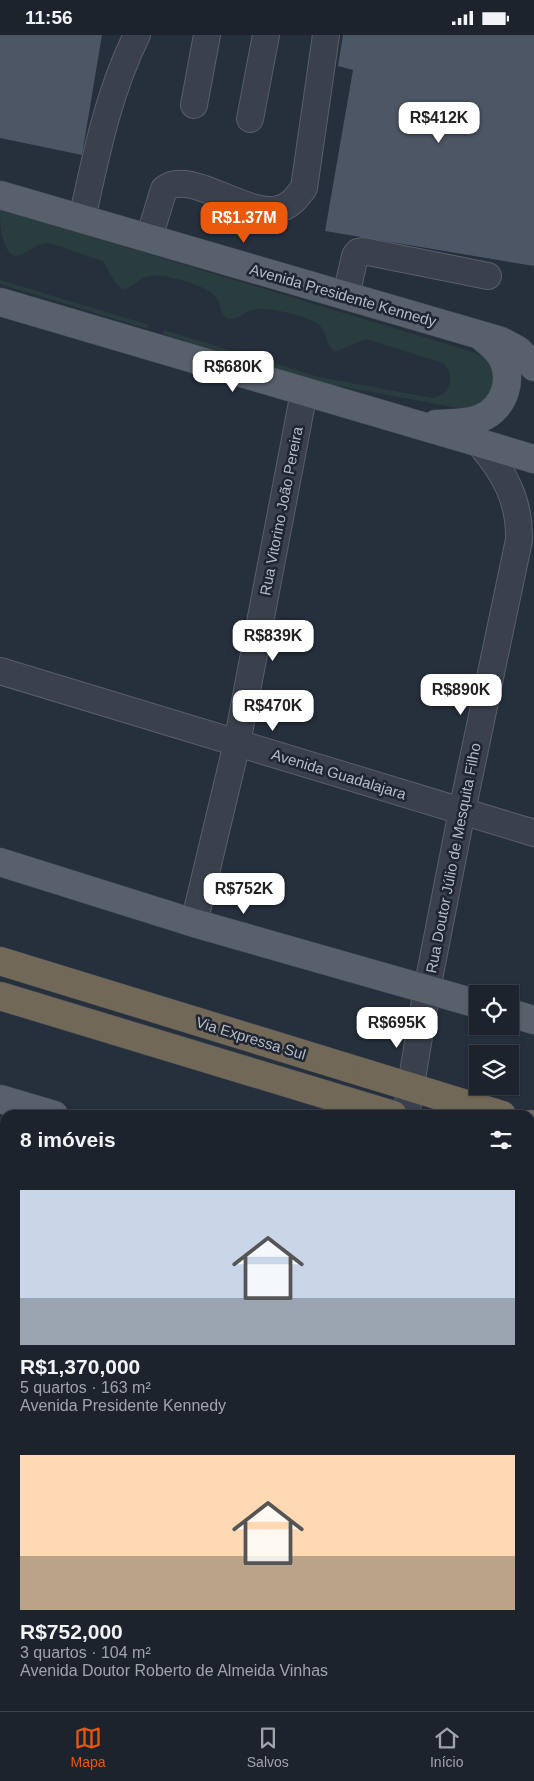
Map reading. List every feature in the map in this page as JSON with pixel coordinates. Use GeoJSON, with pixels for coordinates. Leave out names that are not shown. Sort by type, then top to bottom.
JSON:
{"type":"FeatureCollection","features":[{"type":"Feature","properties":{"kind":"highway","name":"Via Expressa Sul"},"geometry":{"type":"LineString","coordinates":[[0,961],[488,1110]]}},
{"type":"Feature","properties":{"kind":"highway"},"geometry":{"type":"LineString","coordinates":[[0,996],[377,1110]]}},
{"type":"Feature","properties":{"kind":"main road","name":"Avenida Presidente Kennedy"},"geometry":{"type":"LineString","coordinates":[[0,195],[501,341],[529,354]]}},
{"type":"Feature","properties":{"kind":"main road"},"geometry":{"type":"LineString","coordinates":[[0,302],[534,459]]}},
{"type":"Feature","properties":{"kind":"main road"},"geometry":{"type":"LineString","coordinates":[[419,425],[476,420],[489,414],[499,403],[507,383],[504,361],[496,349],[476,334]]}},
{"type":"Feature","properties":{"kind":"main road"},"geometry":{"type":"LineString","coordinates":[[0,862],[194,923],[469,1001]]}},
{"type":"Feature","properties":{"kind":"main road"},"geometry":{"type":"LineString","coordinates":[[519,1016],[534,1021]]}},
{"type":"Feature","properties":{"kind":"main road"},"geometry":{"type":"LineString","coordinates":[[0,1099],[37,1110]]}},
{"type":"Feature","properties":{"kind":"street"},"geometry":{"type":"LineString","coordinates":[[82,219],[103,125],[124,62],[137,35]]}},
{"type":"Feature","properties":{"kind":"street"},"geometry":{"type":"LineString","coordinates":[[194,105],[207,35]]}},
{"type":"Feature","properties":{"kind":"street"},"geometry":{"type":"LineString","coordinates":[[250,119],[266,35]]}},
{"type":"Feature","properties":{"kind":"street"},"geometry":{"type":"LineString","coordinates":[[149,238],[164,189],[174,183],[192,185],[240,203],[264,209],[277,210],[294,201],[304,187],[326,35]]}},
{"type":"Feature","properties":{"kind":"street"},"geometry":{"type":"LineString","coordinates":[[346,296],[358,252],[488,275]]}},
{"type":"Feature","properties":{"kind":"street","name":"Rua Vitorino João Pereira"},"geometry":{"type":"LineString","coordinates":[[194,923],[237,743],[304,391]]}},
{"type":"Feature","properties":{"kind":"street","name":"Rua Doutor Júlio de Mesquita Filho"},"geometry":{"type":"LineString","coordinates":[[407,1110],[427,989],[462,811],[519,540],[520,521],[510,489],[498,466],[479,443]]}},
{"type":"Feature","properties":{"kind":"street","name":"Avenida Guadalajara"},"geometry":{"type":"LineString","coordinates":[[0,671],[534,833]]}},
{"type":"Feature","properties":{"kind":"shaded area"},"geometry":{"type":"Polygon","coordinates":[[[0,209],[476,353],[491,368],[492,386],[482,402],[474,407],[463,409],[317,382],[163,334],[164,330],[319,377],[433,398],[445,393],[450,382],[448,371],[443,363],[366,339],[335,352],[317,323],[295,315],[259,309],[228,319],[223,314],[215,296],[203,288],[184,281],[165,276],[150,276],[141,279],[126,289],[122,288],[115,282],[102,261],[50,243],[45,243],[23,254],[13,256],[4,241],[0,209]]]}},
{"type":"Feature","properties":{"kind":"shaded area"},"geometry":{"type":"Polygon","coordinates":[[[0,280],[149,325],[148,329],[0,284],[0,280]]]}},
{"type":"Feature","properties":{"kind":"building"},"geometry":{"type":"Polygon","coordinates":[[[0,35],[102,35],[82,155],[0,138],[0,35]]]}},
{"type":"Feature","properties":{"kind":"building"},"geometry":{"type":"Polygon","coordinates":[[[343,35],[534,35],[534,266],[325,231],[353,70],[338,66],[343,35]]]}}]}
